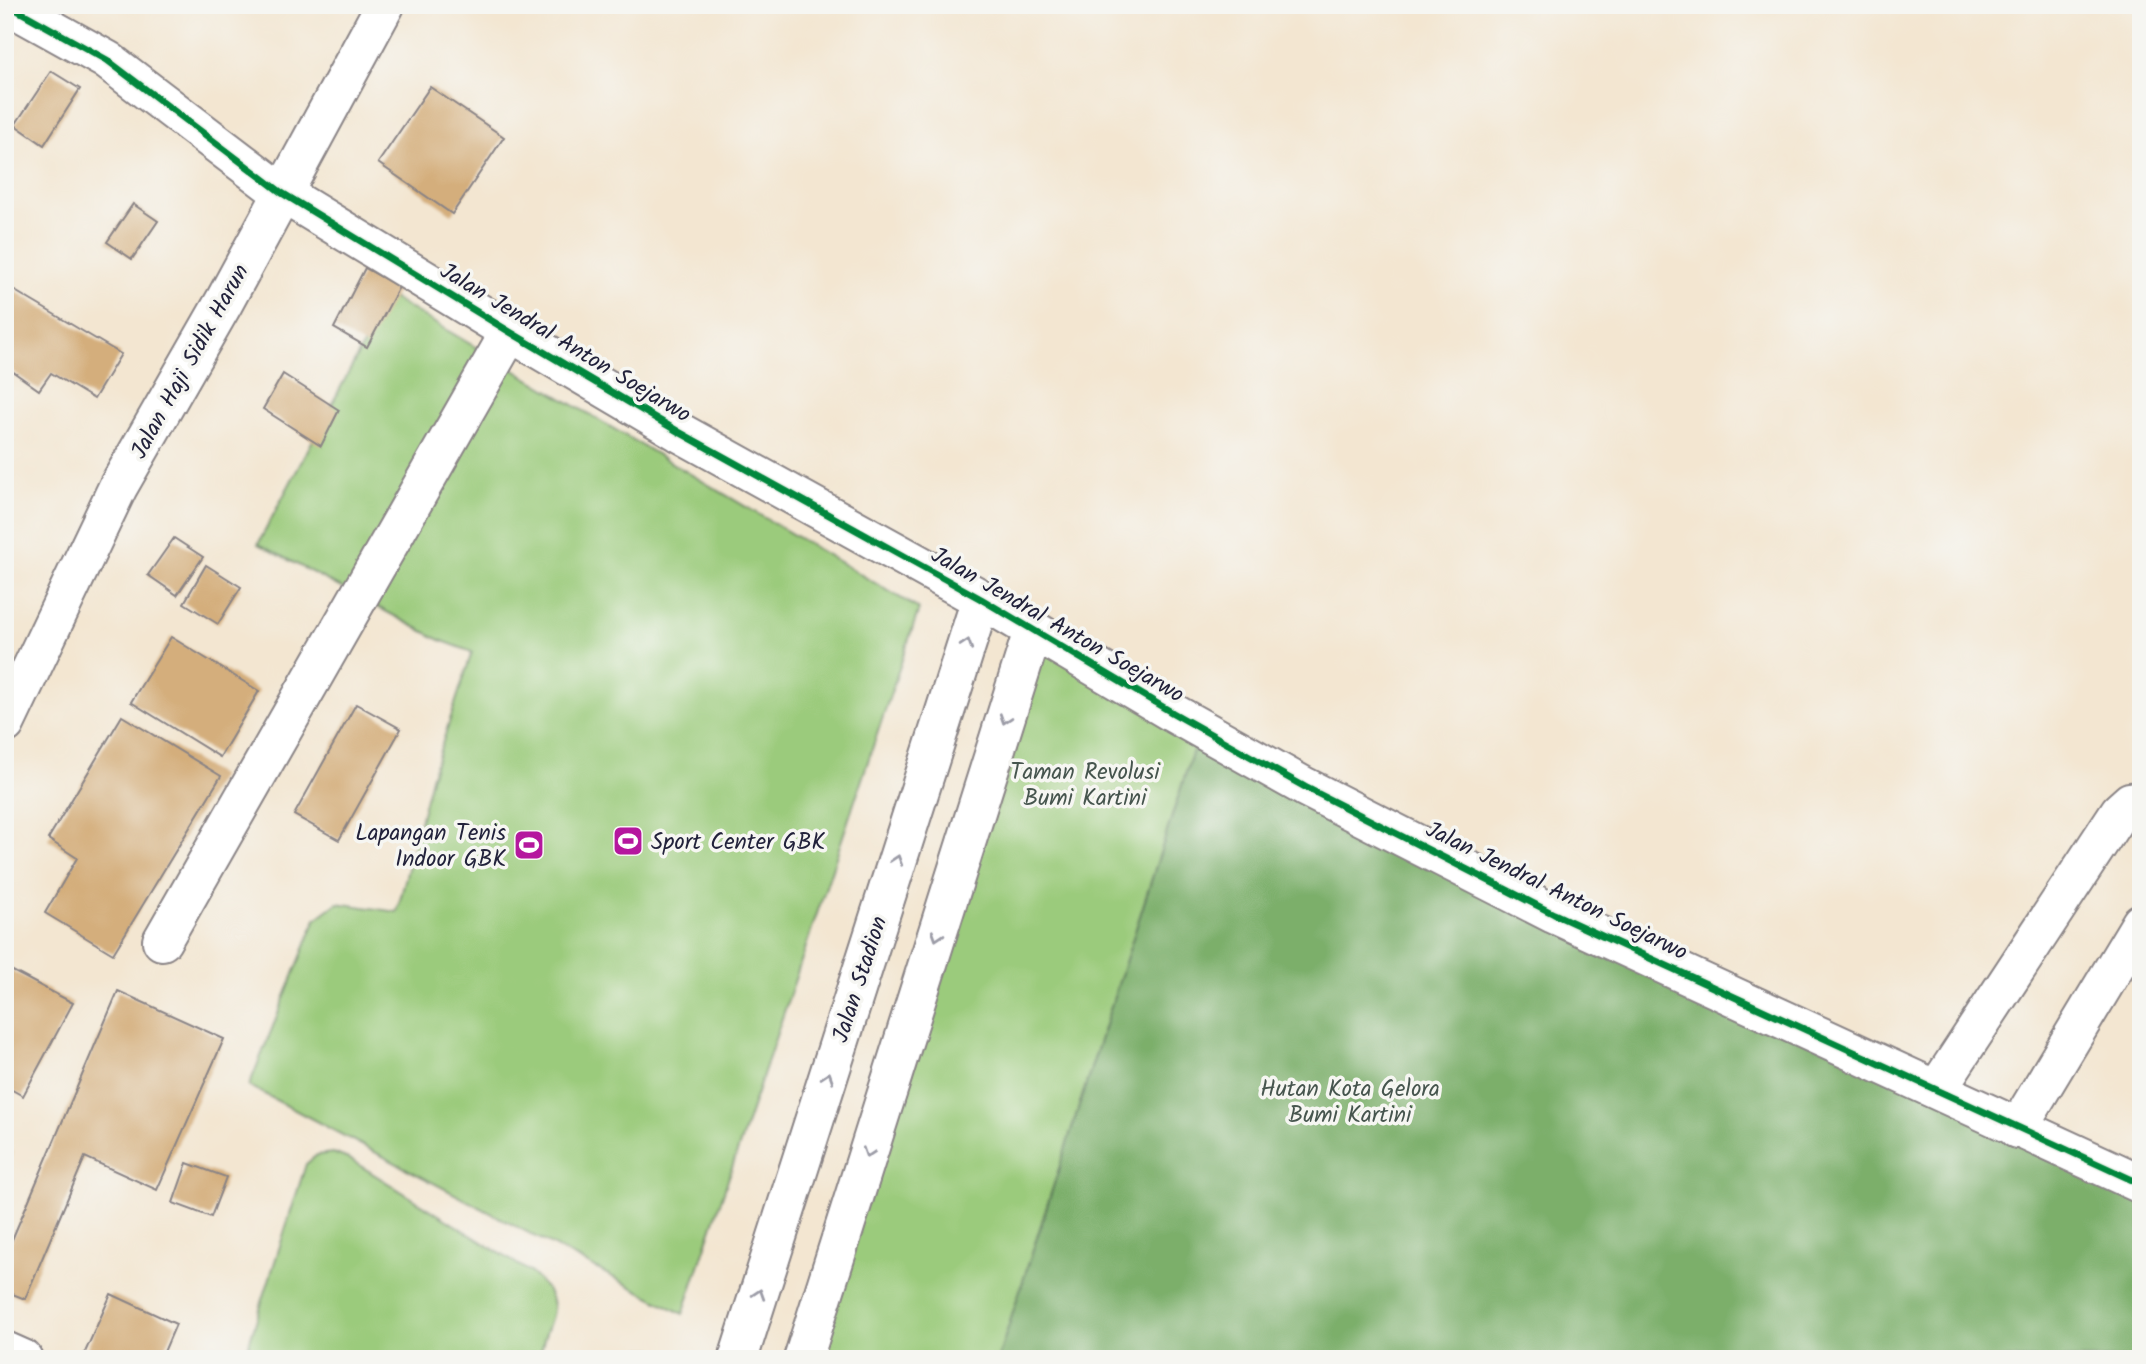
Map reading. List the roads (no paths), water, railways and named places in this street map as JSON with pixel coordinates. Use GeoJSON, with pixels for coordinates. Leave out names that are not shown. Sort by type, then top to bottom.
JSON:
{"type":"FeatureCollection","features":[{"type":"Feature","properties":{"kind":"street","name":"Jalan Jendral Anton Soejarwo"},"geometry":{"type":"LineString","coordinates":[[8,5],[107,60],[282,193],[510,332],[679,432],[981,599],[1305,787],[1554,914],[2141,1184]]}},
{"type":"Feature","properties":{"kind":"street","name":"Jalan Haji Sidik Harun"},"geometry":{"type":"LineString","coordinates":[[5,724],[118,487],[385,5]]}},
{"type":"Feature","properties":{"kind":"street"},"geometry":{"type":"LineString","coordinates":[[162,941],[510,332]]}},
{"type":"Feature","properties":{"kind":"street","name":"Jalan Stadion"},"geometry":{"type":"LineString","coordinates":[[738,1359],[981,599]]}},
{"type":"Feature","properties":{"kind":"street"},"geometry":{"type":"LineString","coordinates":[[803,1359],[1033,631]]}},
{"type":"Feature","properties":{"kind":"street"},"geometry":{"type":"LineString","coordinates":[[1937,1089],[2120,811],[2130,803],[2141,800]]}},
{"type":"Feature","properties":{"kind":"street"},"geometry":{"type":"LineString","coordinates":[[2017,1129],[2141,923]]}},
{"type":"Feature","properties":{"kind":"street"},"geometry":{"type":"LineString","coordinates":[[5,1351],[23,1359]]}},
{"type":"Feature","properties":{"kind":"place","name":"Sport Center GBK"},"geometry":{"type":"Point","coordinates":[628,841]}},
{"type":"Feature","properties":{"kind":"place","name":"Lapangan Tenis Indoor GBK"},"geometry":{"type":"Point","coordinates":[529,845]}},
{"type":"Feature","properties":{"kind":"park label","name":"Taman Revolusi Bumi Kartini"},"geometry":{"type":"Point","coordinates":[1085,784]}},
{"type":"Feature","properties":{"kind":"park label","name":"Hutan Kota Gelora Bumi Kartini"},"geometry":{"type":"Point","coordinates":[1350,1101]}}]}
